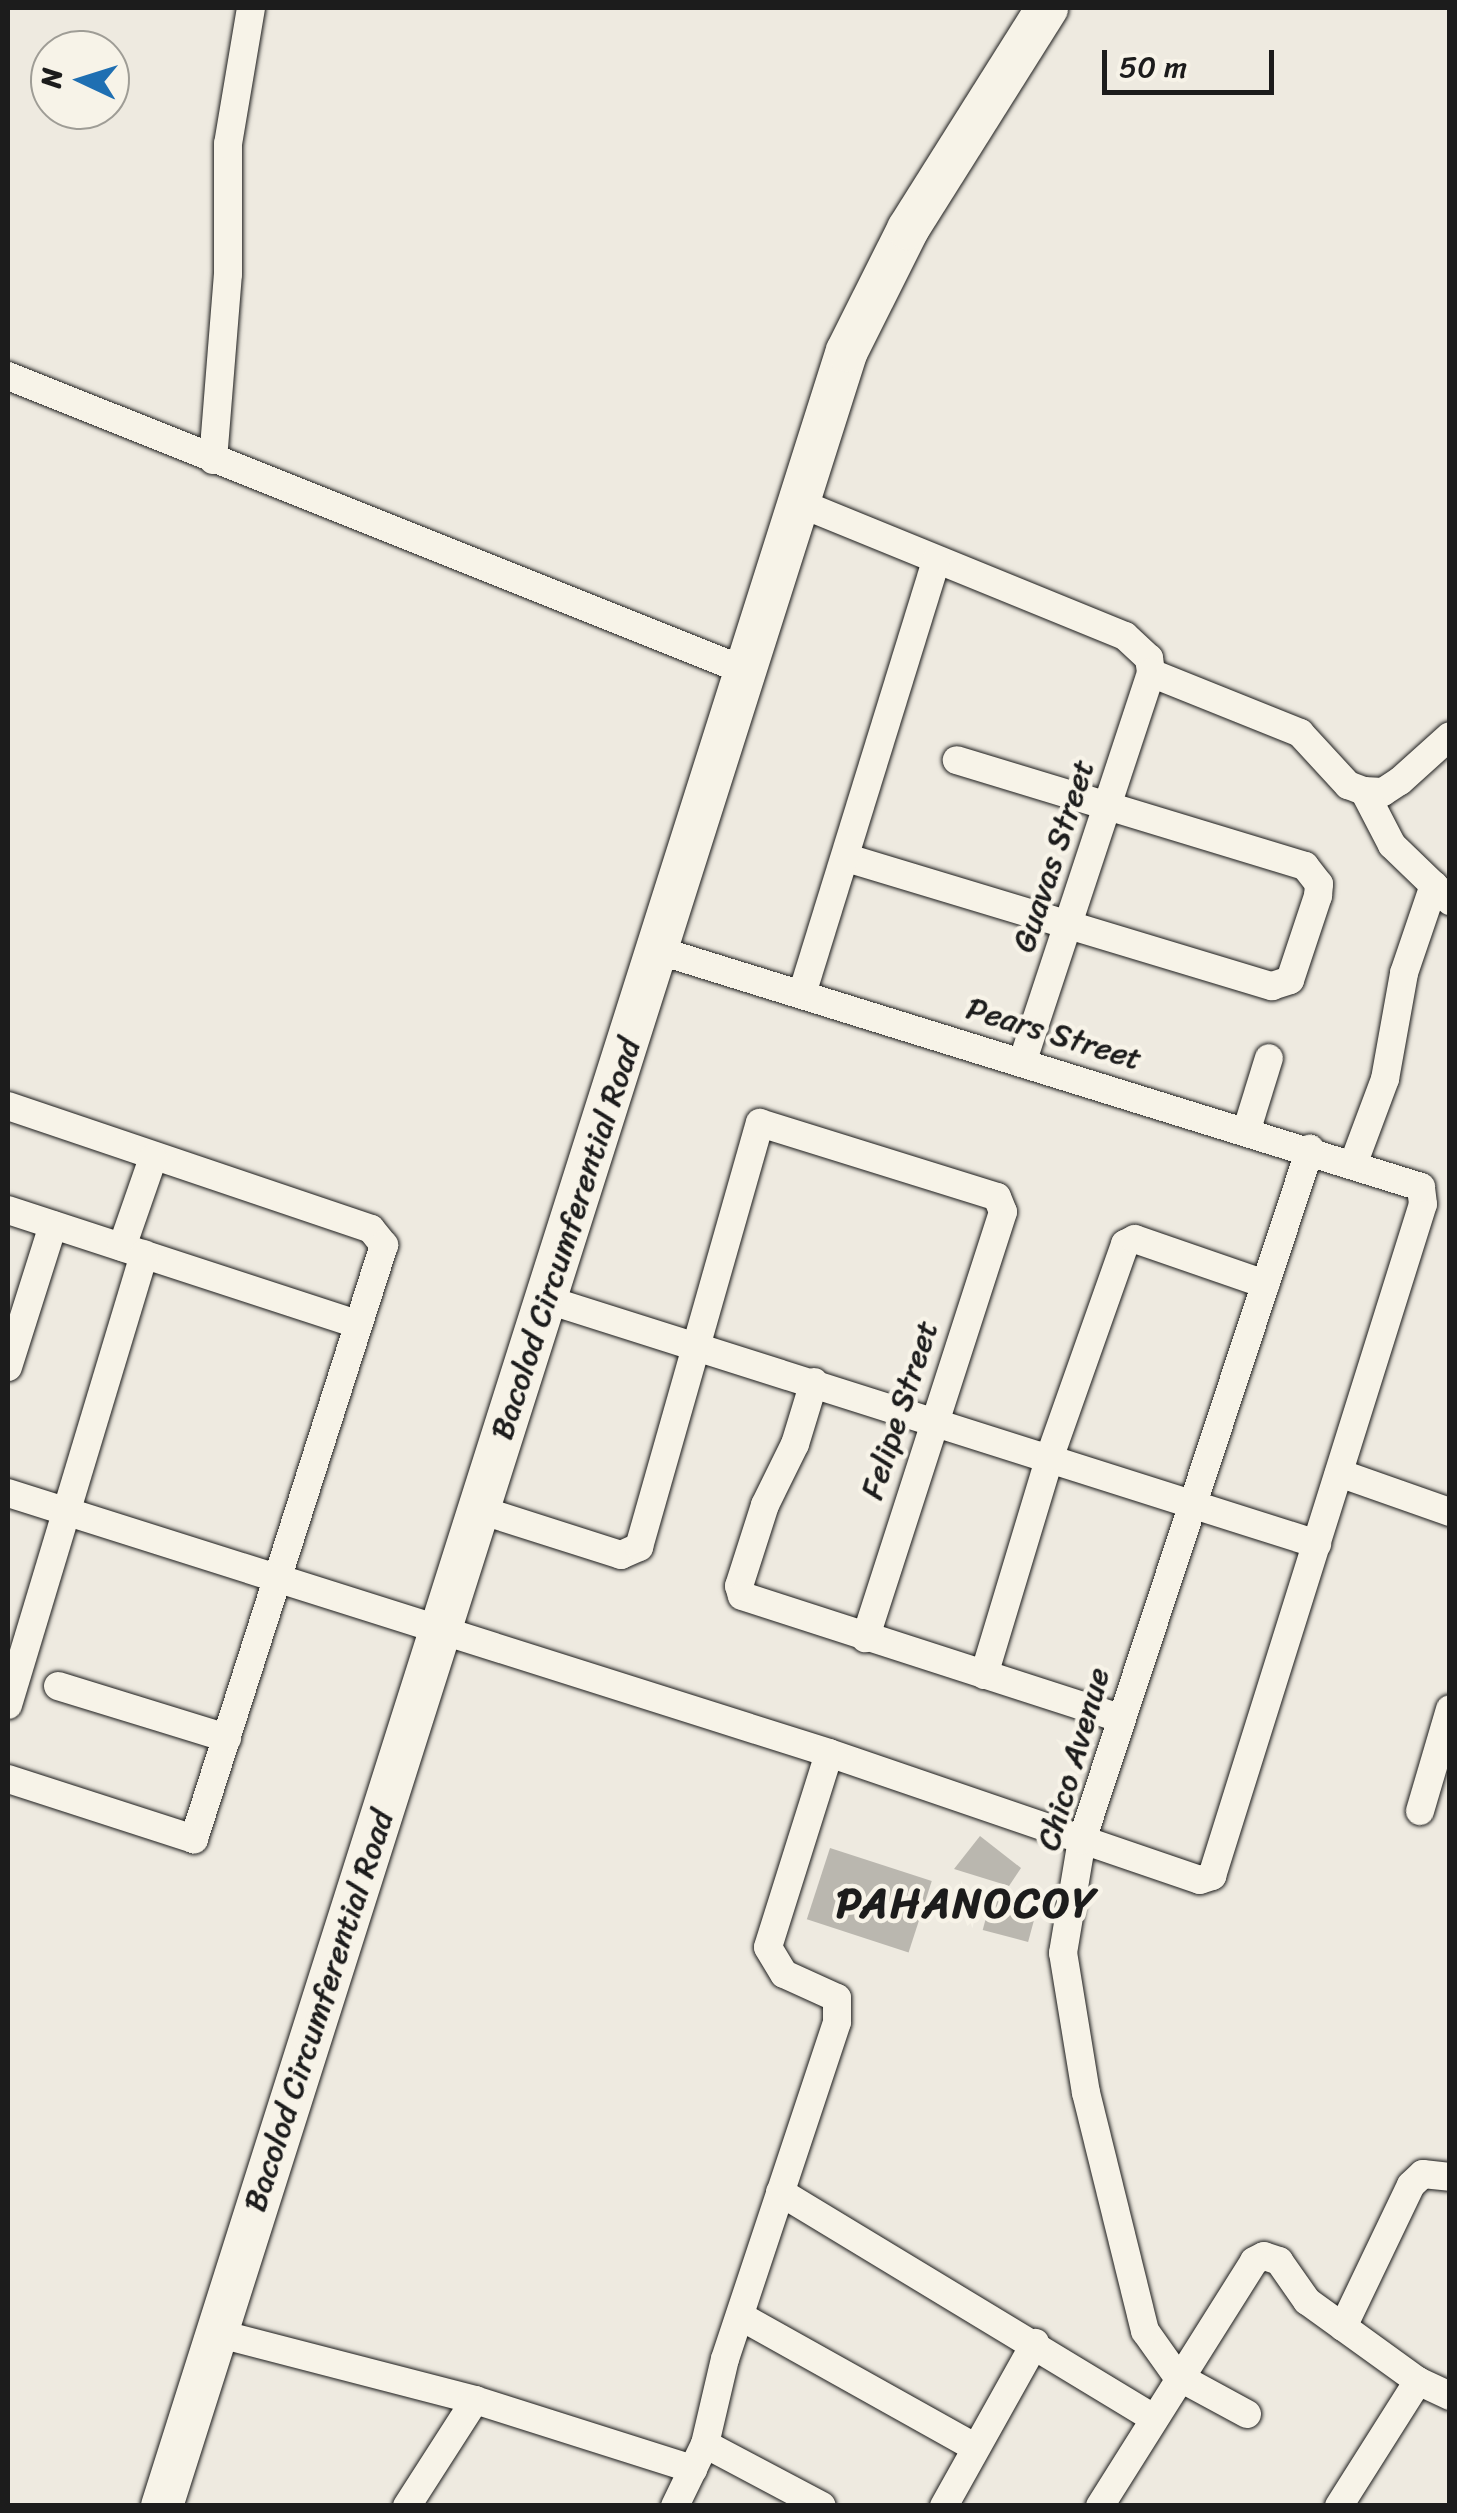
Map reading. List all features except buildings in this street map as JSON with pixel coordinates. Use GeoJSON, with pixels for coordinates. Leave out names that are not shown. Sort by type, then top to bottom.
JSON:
{"type":"FeatureCollection","features":[{"type":"Feature","properties":{"kind":"main road","name":"Bacolod Circumferential Road"},"geometry":{"type":"LineString","coordinates":[[162,2506],[847,351],[875,288],[1047,8]]}},
{"type":"Feature","properties":{"kind":"street"},"geometry":{"type":"LineString","coordinates":[[213,460],[228,274],[228,144],[252,8]]}},
{"type":"Feature","properties":{"kind":"street"},"geometry":{"type":"LineString","coordinates":[[8,376],[746,670]]}},
{"type":"Feature","properties":{"kind":"street"},"geometry":{"type":"LineString","coordinates":[[799,503],[1125,636],[1142,647],[1152,673],[1300,733],[1348,784],[1364,790],[1383,792],[1400,782],[1450,736]]}},
{"type":"Feature","properties":{"kind":"street"},"geometry":{"type":"LineString","coordinates":[[802,994],[936,560]]}},
{"type":"Feature","properties":{"kind":"street","name":"Guavas Street"},"geometry":{"type":"LineString","coordinates":[[1023,1061],[1152,673]]}},
{"type":"Feature","properties":{"kind":"street"},"geometry":{"type":"LineString","coordinates":[[847,858],[1282,986],[1318,896],[1319,884],[1305,866],[957,760]]}},
{"type":"Feature","properties":{"kind":"street"},"geometry":{"type":"LineString","coordinates":[[1354,1162],[1385,1079],[1404,973],[1442,893],[1392,845],[1364,790]]}},
{"type":"Feature","properties":{"kind":"street","name":"Pears Street"},"geometry":{"type":"LineString","coordinates":[[658,950],[1415,1183],[1424,1193],[1339,1473]]}},
{"type":"Feature","properties":{"kind":"street"},"geometry":{"type":"LineString","coordinates":[[1246,1129],[1269,1058]]}},
{"type":"Feature","properties":{"kind":"street"},"geometry":{"type":"LineString","coordinates":[[8,1106],[380,1234],[384,1244],[280,1580],[194,1839],[8,1779]]}},
{"type":"Feature","properties":{"kind":"street","name":"Felipe Street"},"geometry":{"type":"LineString","coordinates":[[699,1346],[760,1124],[1002,1204],[864,1638]]}},
{"type":"Feature","properties":{"kind":"street","name":"Chico Avenue"},"geometry":{"type":"LineString","coordinates":[[1247,2414],[1177,2376],[1145,2332],[1086,2093],[1063,1953],[1082,1840],[1310,1149]]}},
{"type":"Feature","properties":{"kind":"street"},"geometry":{"type":"LineString","coordinates":[[8,1704],[70,1514],[153,1158]]}},
{"type":"Feature","properties":{"kind":"street"},"geometry":{"type":"LineString","coordinates":[[8,1210],[357,1324]]}},
{"type":"Feature","properties":{"kind":"street"},"geometry":{"type":"LineString","coordinates":[[8,1368],[54,1225]]}},
{"type":"Feature","properties":{"kind":"street"},"geometry":{"type":"LineString","coordinates":[[984,1675],[1050,1456],[1125,1244],[1134,1240],[1265,1284]]}},
{"type":"Feature","properties":{"kind":"street"},"geometry":{"type":"LineString","coordinates":[[548,1300],[1050,1456],[1317,1544]]}},
{"type":"Feature","properties":{"kind":"street"},"geometry":{"type":"LineString","coordinates":[[480,1510],[634,1554],[699,1346]]}},
{"type":"Feature","properties":{"kind":"street"},"geometry":{"type":"LineString","coordinates":[[814,1382],[739,1586],[749,1600],[1120,1718]]}},
{"type":"Feature","properties":{"kind":"street"},"geometry":{"type":"LineString","coordinates":[[8,1493],[829,1754],[1200,1880],[1212,1876],[1339,1473],[1450,1512]]}},
{"type":"Feature","properties":{"kind":"street"},"geometry":{"type":"LineString","coordinates":[[58,1686],[227,1738]]}},
{"type":"Feature","properties":{"kind":"street"},"geometry":{"type":"LineString","coordinates":[[1420,1811],[1450,1708]]}},
{"type":"Feature","properties":{"kind":"street"},"geometry":{"type":"LineString","coordinates":[[675,2506],[699,2456],[839,2009],[829,1990],[777,1968],[768,1947],[829,1754]]}},
{"type":"Feature","properties":{"kind":"street"},"geometry":{"type":"LineString","coordinates":[[1342,2327],[1411,2184],[1423,2174],[1450,2177]]}},
{"type":"Feature","properties":{"kind":"street"},"geometry":{"type":"LineString","coordinates":[[780,2192],[1152,2417]]}},
{"type":"Feature","properties":{"kind":"street"},"geometry":{"type":"LineString","coordinates":[[1100,2506],[1177,2376],[1259,2258],[1279,2262],[1307,2301],[1418,2381],[1450,2396]]}},
{"type":"Feature","properties":{"kind":"street"},"geometry":{"type":"LineString","coordinates":[[740,2316],[976,2448]]}},
{"type":"Feature","properties":{"kind":"street"},"geometry":{"type":"LineString","coordinates":[[216,2334],[699,2456],[822,2506]]}},
{"type":"Feature","properties":{"kind":"street"},"geometry":{"type":"LineString","coordinates":[[944,2506],[1035,2343]]}},
{"type":"Feature","properties":{"kind":"street"},"geometry":{"type":"LineString","coordinates":[[1339,2506],[1418,2381]]}},
{"type":"Feature","properties":{"kind":"street"},"geometry":{"type":"LineString","coordinates":[[407,2506],[475,2400]]}},
{"type":"Feature","properties":{"kind":"district","name":"PAHANOCOY"},"geometry":{"type":"Point","coordinates":[967,1903]}}]}
